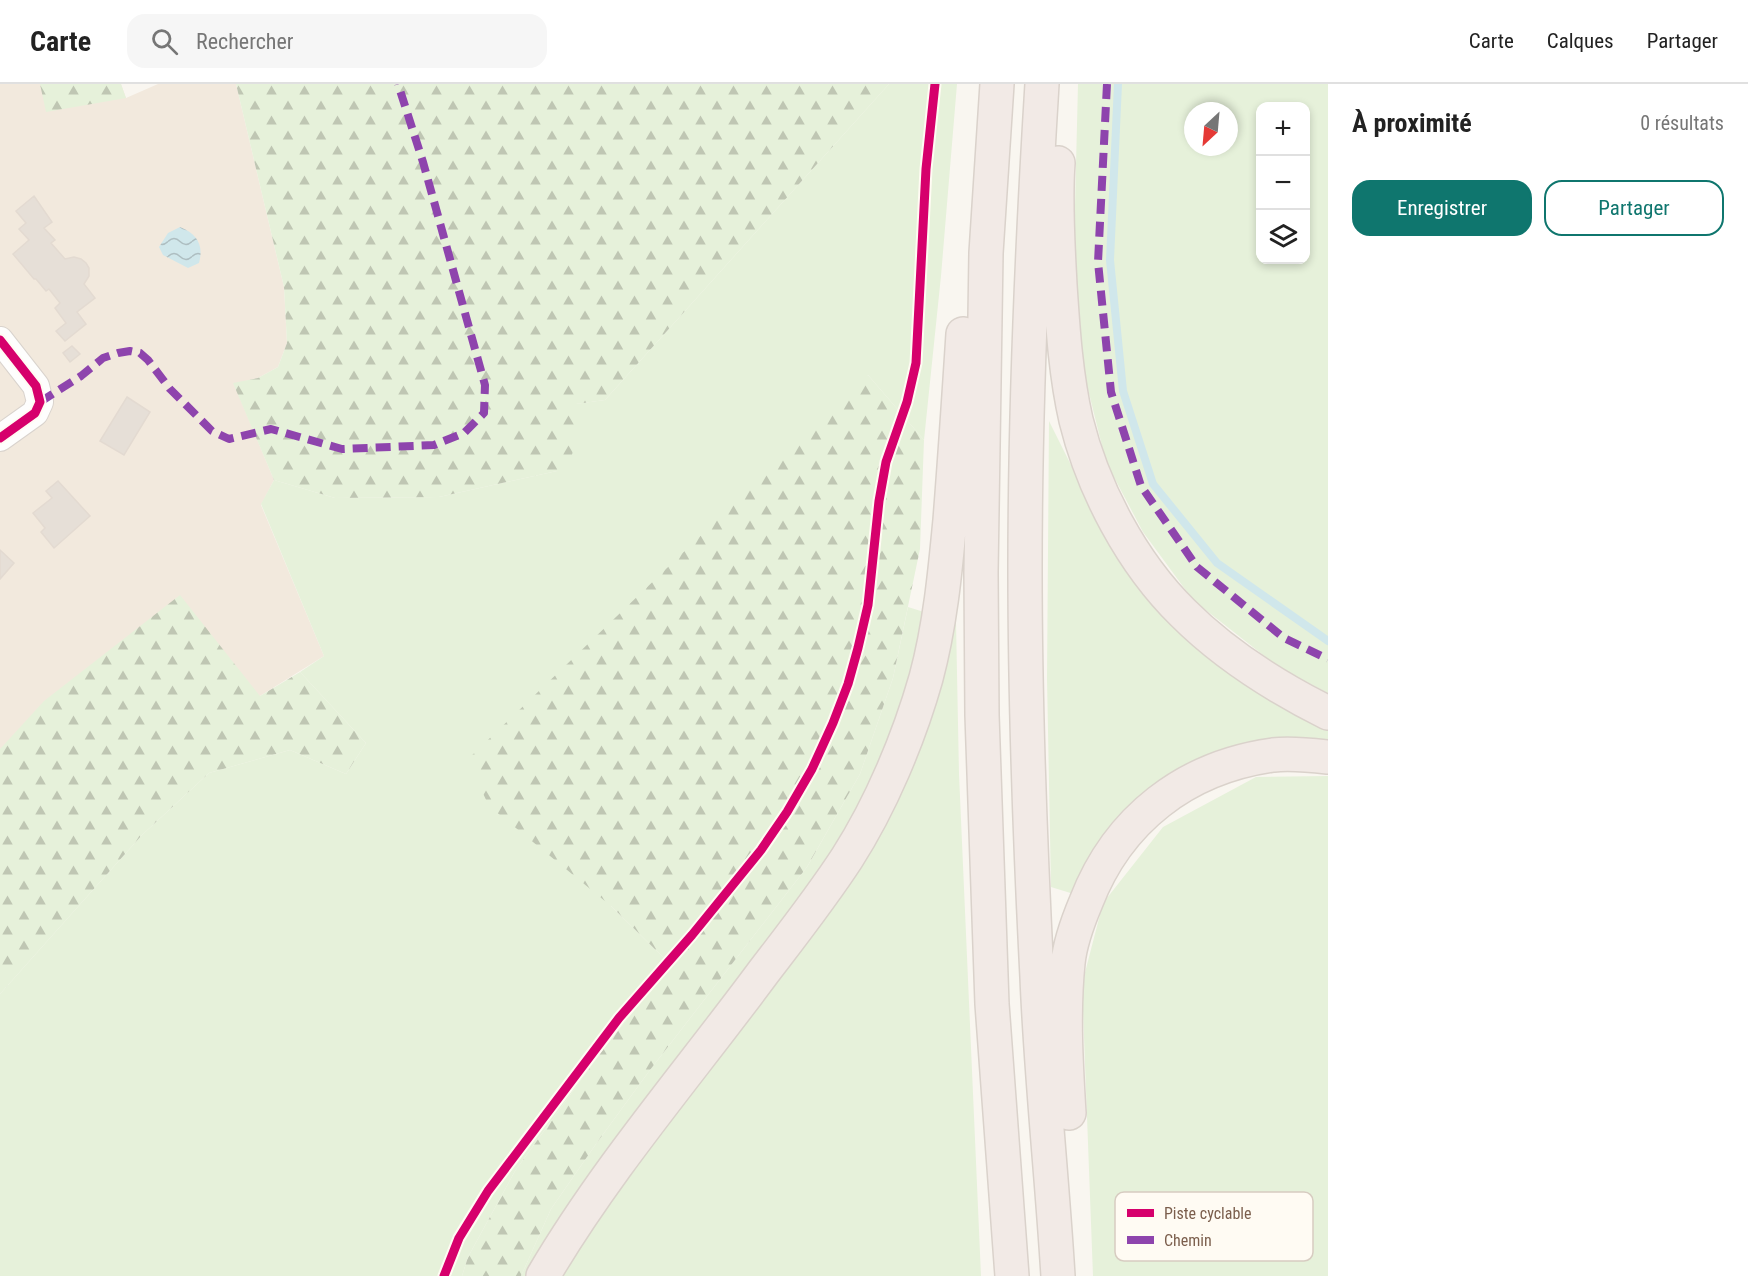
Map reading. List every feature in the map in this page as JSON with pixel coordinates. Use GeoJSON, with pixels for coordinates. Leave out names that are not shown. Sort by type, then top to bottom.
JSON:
{"type":"FeatureCollection","features":[{"type":"Feature","properties":{"kind":"highway"},"geometry":{"type":"LineString","coordinates":[[997,84],[986,253],[981,573],[982,715],[992,1004],[1012,1276]]}},
{"type":"Feature","properties":{"kind":"highway"},"geometry":{"type":"LineString","coordinates":[[1042,84],[1031,294],[1025,570],[1027,710],[1037,980],[1058,1276]]}},
{"type":"Feature","properties":{"kind":"highway"},"geometry":{"type":"LineString","coordinates":[[1063,84],[1057,172],[1063,332],[1070,394],[1091,468],[1113,516],[1144,566],[1181,611],[1239,659],[1306,702],[1328,713]]}},
{"type":"Feature","properties":{"kind":"highway"},"geometry":{"type":"LineString","coordinates":[[543,1276],[565,1239],[629,1149],[819,899],[848,856],[874,810],[894,766],[925,680],[941,606],[956,451],[966,291],[986,253]]}},
{"type":"Feature","properties":{"kind":"highway"},"geometry":{"type":"LineString","coordinates":[[1055,1228],[1071,1188],[1066,1058],[1068,962],[1079,919],[1095,878],[1108,855],[1123,836],[1155,804],[1176,789],[1199,777],[1233,763],[1275,755],[1307,754],[1328,757]]}},
{"type":"Feature","properties":{"kind":"street"},"geometry":{"type":"LineString","coordinates":[[0,340],[36,386],[40,402],[35,412],[0,438]]}},
{"type":"Feature","properties":{"kind":"shaded area"},"geometry":{"type":"Polygon","coordinates":[[[0,84],[121,84],[126,98],[158,84],[236,84],[284,287],[287,343],[278,367],[258,378],[234,384],[274,480],[261,505],[324,656],[260,696],[0,749],[0,84]]]}},
{"type":"Feature","properties":{"kind":"green space"},"geometry":{"type":"Polygon","coordinates":[[[40,84],[121,84],[126,98],[46,112],[40,84]]]}},
{"type":"Feature","properties":{"kind":"green space"},"geometry":{"type":"Polygon","coordinates":[[[236,84],[889,84],[605,400],[576,404],[579,431],[571,458],[557,471],[439,497],[335,498],[274,480],[233,383],[258,378],[278,367],[287,343],[284,287],[236,84]]]}},
{"type":"Feature","properties":{"kind":"green space"},"geometry":{"type":"Polygon","coordinates":[[[889,84],[957,84],[924,440],[868,375],[611,906],[671,965],[605,1047],[515,1171],[468,1257],[462,1276],[0,1276],[0,994],[142,835],[209,773],[290,750],[346,774],[366,743],[300,672],[324,656],[261,504],[274,480],[335,498],[439,497],[557,471],[575,404],[605,400],[889,84]]]}},
{"type":"Feature","properties":{"kind":"green space"},"geometry":{"type":"Polygon","coordinates":[[[1078,84],[1328,84],[1328,693],[1281,669],[1193,600],[1143,532],[1106,462],[1084,373],[1074,246],[1078,84]]]}},
{"type":"Feature","properties":{"kind":"green space"},"geometry":{"type":"Polygon","coordinates":[[[868,375],[924,440],[920,549],[893,678],[860,774],[807,867],[650,1070],[551,1209],[521,1276],[462,1276],[468,1257],[515,1171],[605,1047],[671,965],[611,906],[489,806],[467,760],[868,375]]]}},
{"type":"Feature","properties":{"kind":"green space"},"geometry":{"type":"Polygon","coordinates":[[[1049,421],[1080,483],[1163,611],[1328,726],[1328,746],[1202,762],[1077,895],[1051,887],[1047,679],[1049,421]]]}},
{"type":"Feature","properties":{"kind":"green space"},"geometry":{"type":"Polygon","coordinates":[[[180,595],[260,696],[300,672],[366,743],[346,774],[290,750],[209,773],[142,835],[0,994],[0,749],[44,701],[180,595]]]}},
{"type":"Feature","properties":{"kind":"green space"},"geometry":{"type":"Polygon","coordinates":[[[908,607],[956,622],[959,774],[981,1276],[521,1276],[551,1209],[596,1144],[650,1070],[807,867],[860,774],[893,678],[908,607]]]}},
{"type":"Feature","properties":{"kind":"green space"},"geometry":{"type":"Polygon","coordinates":[[[1328,776],[1328,1276],[1093,1276],[1082,984],[1103,903],[1163,827],[1256,777],[1328,776]]]}},
{"type":"Feature","properties":{"kind":"water"},"geometry":{"type":"Polygon","coordinates":[[[180,227],[195,237],[201,251],[199,263],[188,268],[163,255],[159,247],[168,233],[180,227]]]}},
{"type":"Feature","properties":{"kind":"building"},"geometry":{"type":"Polygon","coordinates":[[[34,196],[52,222],[44,228],[55,240],[51,243],[65,259],[74,257],[81,259],[89,268],[89,276],[84,284],[95,298],[77,312],[86,324],[65,341],[56,331],[66,323],[55,308],[60,303],[49,289],[46,291],[34,279],[13,254],[29,240],[19,229],[26,223],[16,211],[34,196]]]}},
{"type":"Feature","properties":{"kind":"building"},"geometry":{"type":"Polygon","coordinates":[[[72,346],[80,354],[70,362],[63,353],[72,346]]]}},
{"type":"Feature","properties":{"kind":"building"},"geometry":{"type":"Polygon","coordinates":[[[127,397],[150,412],[124,455],[100,441],[127,397]]]}},
{"type":"Feature","properties":{"kind":"building"},"geometry":{"type":"Polygon","coordinates":[[[58,481],[90,516],[54,548],[41,532],[45,528],[33,513],[52,498],[46,491],[58,481]]]}},
{"type":"Feature","properties":{"kind":"building"},"geometry":{"type":"Polygon","coordinates":[[[0,550],[14,563],[0,579],[0,550]]]}},
{"type":"Feature","properties":{"kind":"waterway"},"geometry":{"type":"LineString","coordinates":[[1118,84],[1110,260],[1123,391],[1153,484],[1217,563],[1328,641]]}},
{"type":"Feature","properties":{"kind":"marked path"},"geometry":{"type":"LineString","coordinates":[[40,402],[81,376],[103,358],[130,351],[140,353],[148,360],[170,389],[212,431],[229,439],[271,429],[342,449],[434,445],[464,433],[484,413],[485,385],[423,162],[398,84]]}},
{"type":"Feature","properties":{"kind":"marked path"},"geometry":{"type":"LineString","coordinates":[[1107,84],[1098,262],[1111,392],[1141,486],[1197,567],[1284,638],[1328,659]]}},
{"type":"Feature","properties":{"kind":"cycle path"},"geometry":{"type":"LineString","coordinates":[[444,1276],[459,1238],[488,1191],[619,1018],[692,935],[761,850],[812,769],[833,723],[848,684],[868,605],[879,501],[886,462],[907,402],[916,363],[926,169],[935,84]]}},
{"type":"Feature","properties":{"kind":"cycle path"},"geometry":{"type":"LineString","coordinates":[[0,340],[36,386],[40,402],[35,413],[0,438]]}}]}
